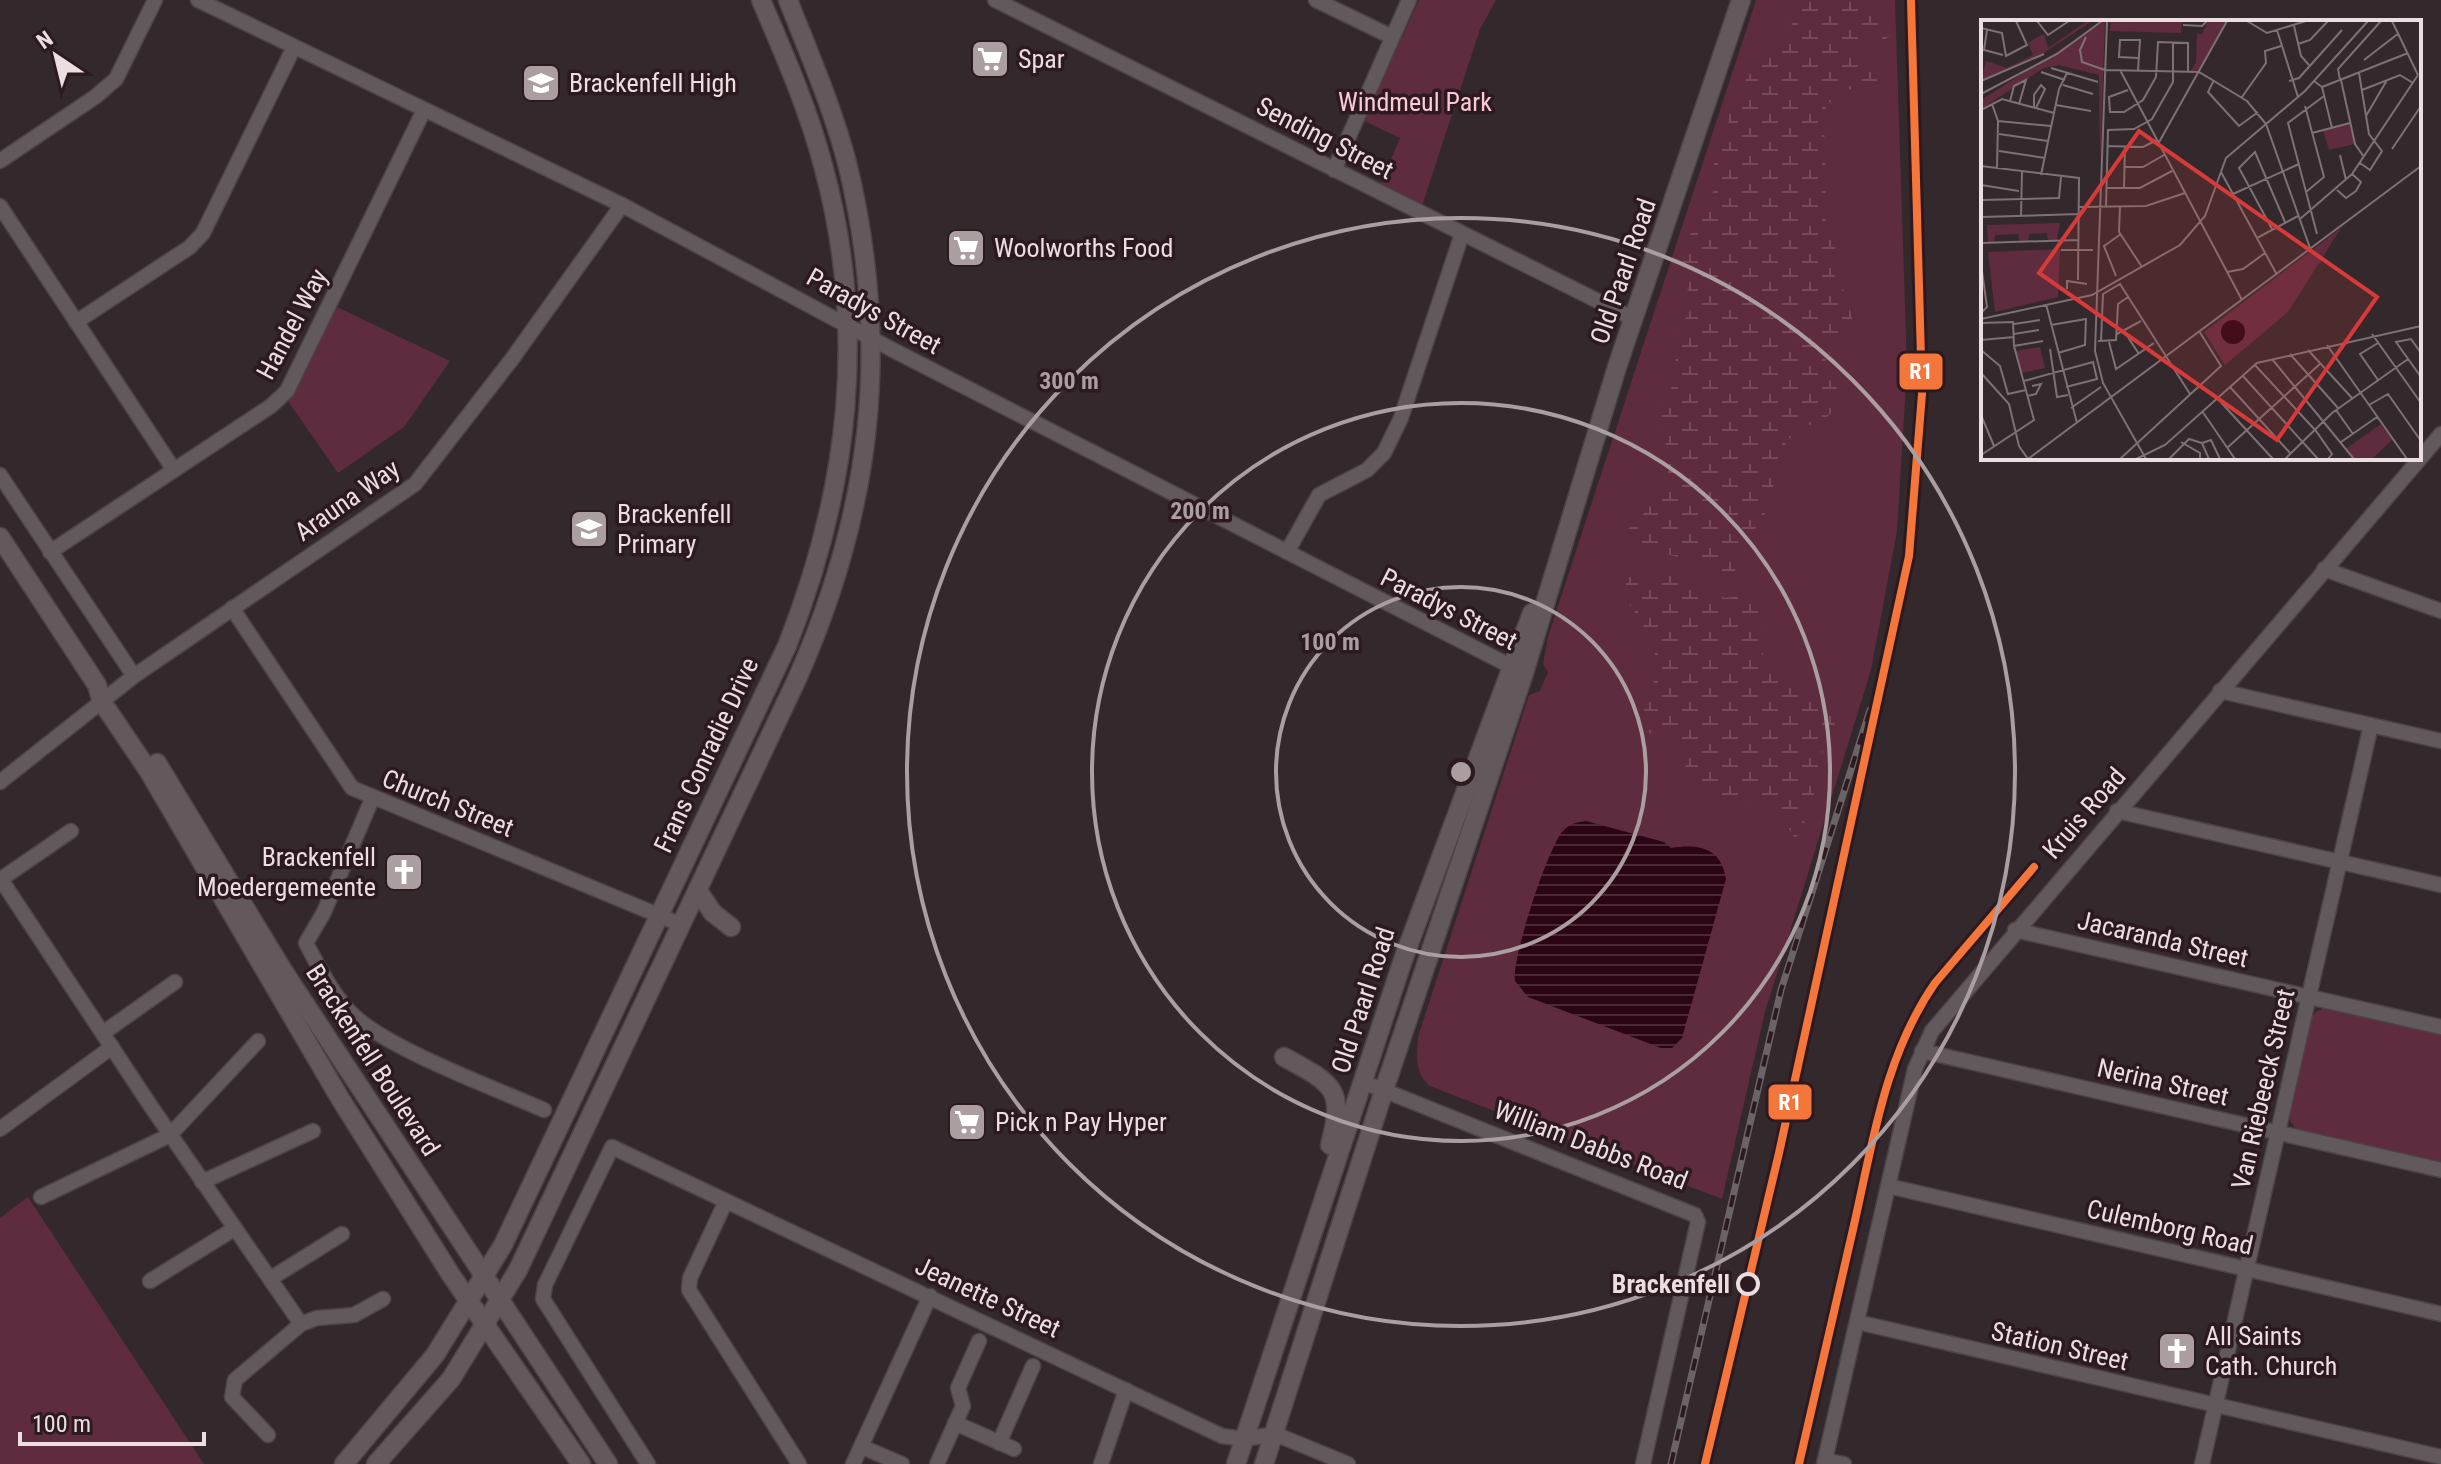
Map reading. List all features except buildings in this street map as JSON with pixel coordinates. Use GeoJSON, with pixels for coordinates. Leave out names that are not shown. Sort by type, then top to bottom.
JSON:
{"type":"FeatureCollection","features":[{"type":"Feature","properties":{"kind":"street"},"geometry":{"type":"LineString","coordinates":[[0,161],[108,87],[122,70],[155,0]]}},
{"type":"Feature","properties":{"kind":"street","name":"Paradys Street"},"geometry":{"type":"LineString","coordinates":[[199,0],[622,205],[871,338],[1517,670]]}},
{"type":"Feature","properties":{"kind":"street","name":"Frans Conradie Drive"},"geometry":{"type":"LineString","coordinates":[[344,1464],[412,1385],[503,1245],[766,692],[808,593],[840,466],[849,325],[840,247],[824,167],[761,0]]}},
{"type":"Feature","properties":{"kind":"street","name":"Frans Conradie Drive"},"geometry":{"type":"LineString","coordinates":[[376,1464],[451,1379],[501,1301],[698,891],[797,679],[835,588],[859,497],[867,448],[871,338],[866,269],[849,171],[818,75],[788,0]]}},
{"type":"Feature","properties":{"kind":"street","name":"Sending Street"},"geometry":{"type":"LineString","coordinates":[[995,0],[1634,319]]}},
{"type":"Feature","properties":{"kind":"street"},"geometry":{"type":"LineString","coordinates":[[1316,0],[1390,36]]}},
{"type":"Feature","properties":{"kind":"street"},"geometry":{"type":"LineString","coordinates":[[1334,170],[1390,36],[1409,0]]}},
{"type":"Feature","properties":{"kind":"street","name":"Old Paarl Road"},"geometry":{"type":"LineString","coordinates":[[1236,1464],[1404,957],[1557,560],[1741,0]]}},
{"type":"Feature","properties":{"kind":"street"},"geometry":{"type":"LineString","coordinates":[[76,322],[190,247],[203,233],[294,47]]}},
{"type":"Feature","properties":{"kind":"street","name":"Handel Way"},"geometry":{"type":"LineString","coordinates":[[50,552],[271,406],[287,391],[424,110]]}},
{"type":"Feature","properties":{"kind":"street","name":"Arauna Way"},"geometry":{"type":"LineString","coordinates":[[0,782],[103,694],[134,676],[422,477],[622,205]]}},
{"type":"Feature","properties":{"kind":"street"},"geometry":{"type":"LineString","coordinates":[[0,206],[174,470]]}},
{"type":"Feature","properties":{"kind":"street"},"geometry":{"type":"LineString","coordinates":[[1287,552],[1319,495],[1367,470],[1384,453],[1405,406],[1462,234]]}},
{"type":"Feature","properties":{"kind":"street","name":"Kruis Road"},"geometry":{"type":"LineString","coordinates":[[2421,457],[2441,434]]}},
{"type":"Feature","properties":{"kind":"street","name":"Kruis Road"},"geometry":{"type":"LineString","coordinates":[[1824,1462],[1922,1051],[1941,1017],[2418,460]]}},
{"type":"Feature","properties":{"kind":"street"},"geometry":{"type":"LineString","coordinates":[[0,475],[134,676]]}},
{"type":"Feature","properties":{"kind":"street","name":"Brackenfell Boulevard"},"geometry":{"type":"LineString","coordinates":[[0,537],[103,694],[341,1100],[581,1464]]}},
{"type":"Feature","properties":{"kind":"street"},"geometry":{"type":"LineString","coordinates":[[2324,569],[2441,611]]}},
{"type":"Feature","properties":{"kind":"street","name":"Church Street"},"geometry":{"type":"LineString","coordinates":[[232,608],[345,780],[372,799],[682,925]]}},
{"type":"Feature","properties":{"kind":"street","name":"Old Paarl Road"},"geometry":{"type":"LineString","coordinates":[[1264,1464],[1517,670]]}},
{"type":"Feature","properties":{"kind":"street"},"geometry":{"type":"LineString","coordinates":[[2220,691],[2441,741]]}},
{"type":"Feature","properties":{"kind":"street","name":"Brackenfell Boulevard"},"geometry":{"type":"LineString","coordinates":[[103,694],[158,765],[297,992],[608,1464]]}},
{"type":"Feature","properties":{"kind":"street","name":"Van Riebeeck Street"},"geometry":{"type":"LineString","coordinates":[[2202,1464],[2371,725]]}},
{"type":"Feature","properties":{"kind":"street"},"geometry":{"type":"LineString","coordinates":[[372,799],[324,912],[306,943],[339,999],[365,1026],[544,1110]]}},
{"type":"Feature","properties":{"kind":"street"},"geometry":{"type":"LineString","coordinates":[[2117,811],[2441,885]]}},
{"type":"Feature","properties":{"kind":"street"},"geometry":{"type":"LineString","coordinates":[[71,831],[1,878],[170,1135],[301,1324]]}},
{"type":"Feature","properties":{"kind":"street"},"geometry":{"type":"LineString","coordinates":[[698,891],[713,913],[731,927]]}},
{"type":"Feature","properties":{"kind":"street","name":"Jacaranda Street"},"geometry":{"type":"LineString","coordinates":[[2015,930],[2441,1027]]}},
{"type":"Feature","properties":{"kind":"street"},"geometry":{"type":"LineString","coordinates":[[103,1033],[175,982]]}},
{"type":"Feature","properties":{"kind":"street"},"geometry":{"type":"LineString","coordinates":[[41,1197],[170,1135],[258,1041]]}},
{"type":"Feature","properties":{"kind":"street"},"geometry":{"type":"LineString","coordinates":[[0,1129],[112,1047]]}},
{"type":"Feature","properties":{"kind":"street","name":"Nerina Street"},"geometry":{"type":"LineString","coordinates":[[1922,1051],[2441,1170]]}},
{"type":"Feature","properties":{"kind":"street"},"geometry":{"type":"LineString","coordinates":[[1284,1057],[1321,1080],[1336,1099],[1339,1110],[1321,1181],[1318,1219]]}},
{"type":"Feature","properties":{"kind":"street","name":"William Dabbs Road"},"geometry":{"type":"LineString","coordinates":[[1363,1082],[1695,1215],[1698,1222],[1643,1464]]}},
{"type":"Feature","properties":{"kind":"street"},"geometry":{"type":"LineString","coordinates":[[202,1182],[313,1131]]}},
{"type":"Feature","properties":{"kind":"street","name":"Jeanette Street"},"geometry":{"type":"LineString","coordinates":[[648,1464],[543,1299],[545,1285],[612,1147],[1222,1436],[1245,1439],[1275,1434]]}},
{"type":"Feature","properties":{"kind":"street","name":"Culemborg Road"},"geometry":{"type":"LineString","coordinates":[[1888,1186],[2441,1314]]}},
{"type":"Feature","properties":{"kind":"street"},"geometry":{"type":"LineString","coordinates":[[726,1201],[690,1278],[689,1290],[799,1464]]}},
{"type":"Feature","properties":{"kind":"street"},"geometry":{"type":"LineString","coordinates":[[150,1281],[234,1229]]}},
{"type":"Feature","properties":{"kind":"street"},"geometry":{"type":"LineString","coordinates":[[270,1279],[342,1234]]}},
{"type":"Feature","properties":{"kind":"street"},"geometry":{"type":"LineString","coordinates":[[853,1464],[930,1296]]}},
{"type":"Feature","properties":{"kind":"street"},"geometry":{"type":"LineString","coordinates":[[268,1435],[237,1405],[232,1387],[245,1370],[301,1324],[317,1318],[354,1315],[383,1299]]}},
{"type":"Feature","properties":{"kind":"street","name":"Station Street"},"geometry":{"type":"LineString","coordinates":[[1857,1322],[2441,1457]]}},
{"type":"Feature","properties":{"kind":"street"},"geometry":{"type":"LineString","coordinates":[[937,1464],[963,1406],[958,1388],[979,1341]]}},
{"type":"Feature","properties":{"kind":"street"},"geometry":{"type":"LineString","coordinates":[[999,1443],[1033,1366]]}},
{"type":"Feature","properties":{"kind":"street"},"geometry":{"type":"LineString","coordinates":[[1101,1464],[1126,1390]]}},
{"type":"Feature","properties":{"kind":"street"},"geometry":{"type":"LineString","coordinates":[[955,1423],[1014,1449]]}},
{"type":"Feature","properties":{"kind":"street"},"geometry":{"type":"LineString","coordinates":[[1275,1434],[1348,1464]]}},
{"type":"Feature","properties":{"kind":"street"},"geometry":{"type":"LineString","coordinates":[[862,1447],[902,1464]]}},
{"type":"Feature","properties":{"kind":"street"},"geometry":{"type":"LineString","coordinates":[[1824,1462],[1844,1464]]}},
{"type":"Feature","properties":{"kind":"green space","name":"Windmeul Park"},"geometry":{"type":"Polygon","coordinates":[[[1419,0],[1496,0],[1480,29],[1422,206],[1380,185],[1400,138],[1364,121],[1419,0]]]}},
{"type":"Feature","properties":{"kind":"green space"},"geometry":{"type":"Polygon","coordinates":[[[1756,0],[1895,0],[1907,368],[1897,531],[1871,670],[1765,1012],[1722,1199],[1430,1086],[1421,1076],[1417,1051],[1418,1037],[1529,695],[1540,691],[1548,672],[1543,664],[1548,637],[1756,0]]]}},
{"type":"Feature","properties":{"kind":"green space"},"geometry":{"type":"Polygon","coordinates":[[[1798,0],[1878,0],[1882,22],[1890,36],[1877,44],[1862,43],[1852,53],[1858,66],[1872,70],[1878,82],[1841,94],[1833,99],[1823,114],[1822,127],[1827,149],[1823,180],[1826,191],[1819,204],[1836,244],[1832,272],[1847,296],[1853,323],[1826,358],[1823,372],[1841,393],[1837,404],[1827,417],[1800,430],[1786,443],[1764,517],[1744,544],[1735,574],[1723,581],[1692,561],[1630,545],[1627,530],[1652,504],[1668,472],[1667,447],[1652,419],[1656,404],[1666,396],[1674,380],[1677,335],[1693,307],[1690,293],[1681,281],[1681,267],[1697,212],[1708,203],[1714,190],[1714,161],[1728,130],[1729,115],[1747,77],[1791,35],[1793,6],[1798,0]]]}},
{"type":"Feature","properties":{"kind":"green space"},"geometry":{"type":"Polygon","coordinates":[[[337,307],[450,361],[404,427],[338,473],[288,401],[337,307]]]}},
{"type":"Feature","properties":{"kind":"green space"},"geometry":{"type":"Polygon","coordinates":[[[1655,571],[1712,589],[1724,598],[1752,595],[1765,600],[1767,608],[1759,620],[1766,633],[1762,661],[1769,674],[1793,679],[1807,687],[1814,700],[1832,711],[1835,725],[1823,749],[1820,778],[1804,819],[1807,834],[1794,837],[1779,812],[1747,799],[1697,793],[1672,735],[1665,732],[1652,736],[1646,727],[1644,710],[1655,676],[1655,655],[1649,635],[1623,592],[1628,578],[1641,572],[1655,571]]]}},
{"type":"Feature","properties":{"kind":"green space"},"geometry":{"type":"Polygon","coordinates":[[[2326,1008],[2441,1035],[2441,1164],[2297,1131],[2288,1117],[2310,1019],[2317,1011],[2326,1008]]]}},
{"type":"Feature","properties":{"kind":"green space"},"geometry":{"type":"Polygon","coordinates":[[[28,1197],[204,1464],[0,1464],[0,1218],[28,1197]]]}},
{"type":"Feature","properties":{"kind":"shaded area"},"geometry":{"type":"Polygon","coordinates":[[[1586,821],[1664,842],[1671,848],[1707,850],[1714,854],[1723,868],[1726,879],[1682,1038],[1672,1048],[1661,1048],[1528,997],[1515,981],[1524,929],[1556,841],[1565,829],[1586,821]]]}},
{"type":"Feature","properties":{"kind":"railway"},"geometry":{"type":"LineString","coordinates":[[1671,1464],[1781,990],[1870,710]]}},
{"type":"Feature","properties":{"kind":"railway"},"geometry":{"type":"LineString","coordinates":[[1799,1464],[1875,1130],[1892,1069],[1904,1039],[1935,983],[2034,867]]}},
{"type":"Feature","properties":{"kind":"transit line","name":"R1"},"geometry":{"type":"LineString","coordinates":[[1705,1464],[1779,1153],[1909,556],[1922,394],[1911,0]]}},
{"type":"Feature","properties":{"kind":"transit line","name":"R1"},"geometry":{"type":"LineString","coordinates":[[1799,1464],[1875,1130],[1892,1069],[1904,1039],[1935,983],[2034,867]]}},
{"type":"Feature","properties":{"kind":"place","name":"Spar"},"geometry":{"type":"Point","coordinates":[990,59]}},
{"type":"Feature","properties":{"kind":"place","name":"Brackenfell High"},"geometry":{"type":"Point","coordinates":[541,83]}},
{"type":"Feature","properties":{"kind":"place","name":"Woolworths Food"},"geometry":{"type":"Point","coordinates":[966,248]}},
{"type":"Feature","properties":{"kind":"place","name":"Brackenfell Primary"},"geometry":{"type":"Point","coordinates":[589,529]}},
{"type":"Feature","properties":{"kind":"place","name":"Brackenfell Moedergemeente"},"geometry":{"type":"Point","coordinates":[404,872]}},
{"type":"Feature","properties":{"kind":"place","name":"Pick n Pay Hyper"},"geometry":{"type":"Point","coordinates":[967,1122]}},
{"type":"Feature","properties":{"kind":"place","name":"Brackenfell"},"geometry":{"type":"Point","coordinates":[1748,1284]}},
{"type":"Feature","properties":{"kind":"place","name":"All Saints Cath. Church"},"geometry":{"type":"Point","coordinates":[2177,1351]}}]}
